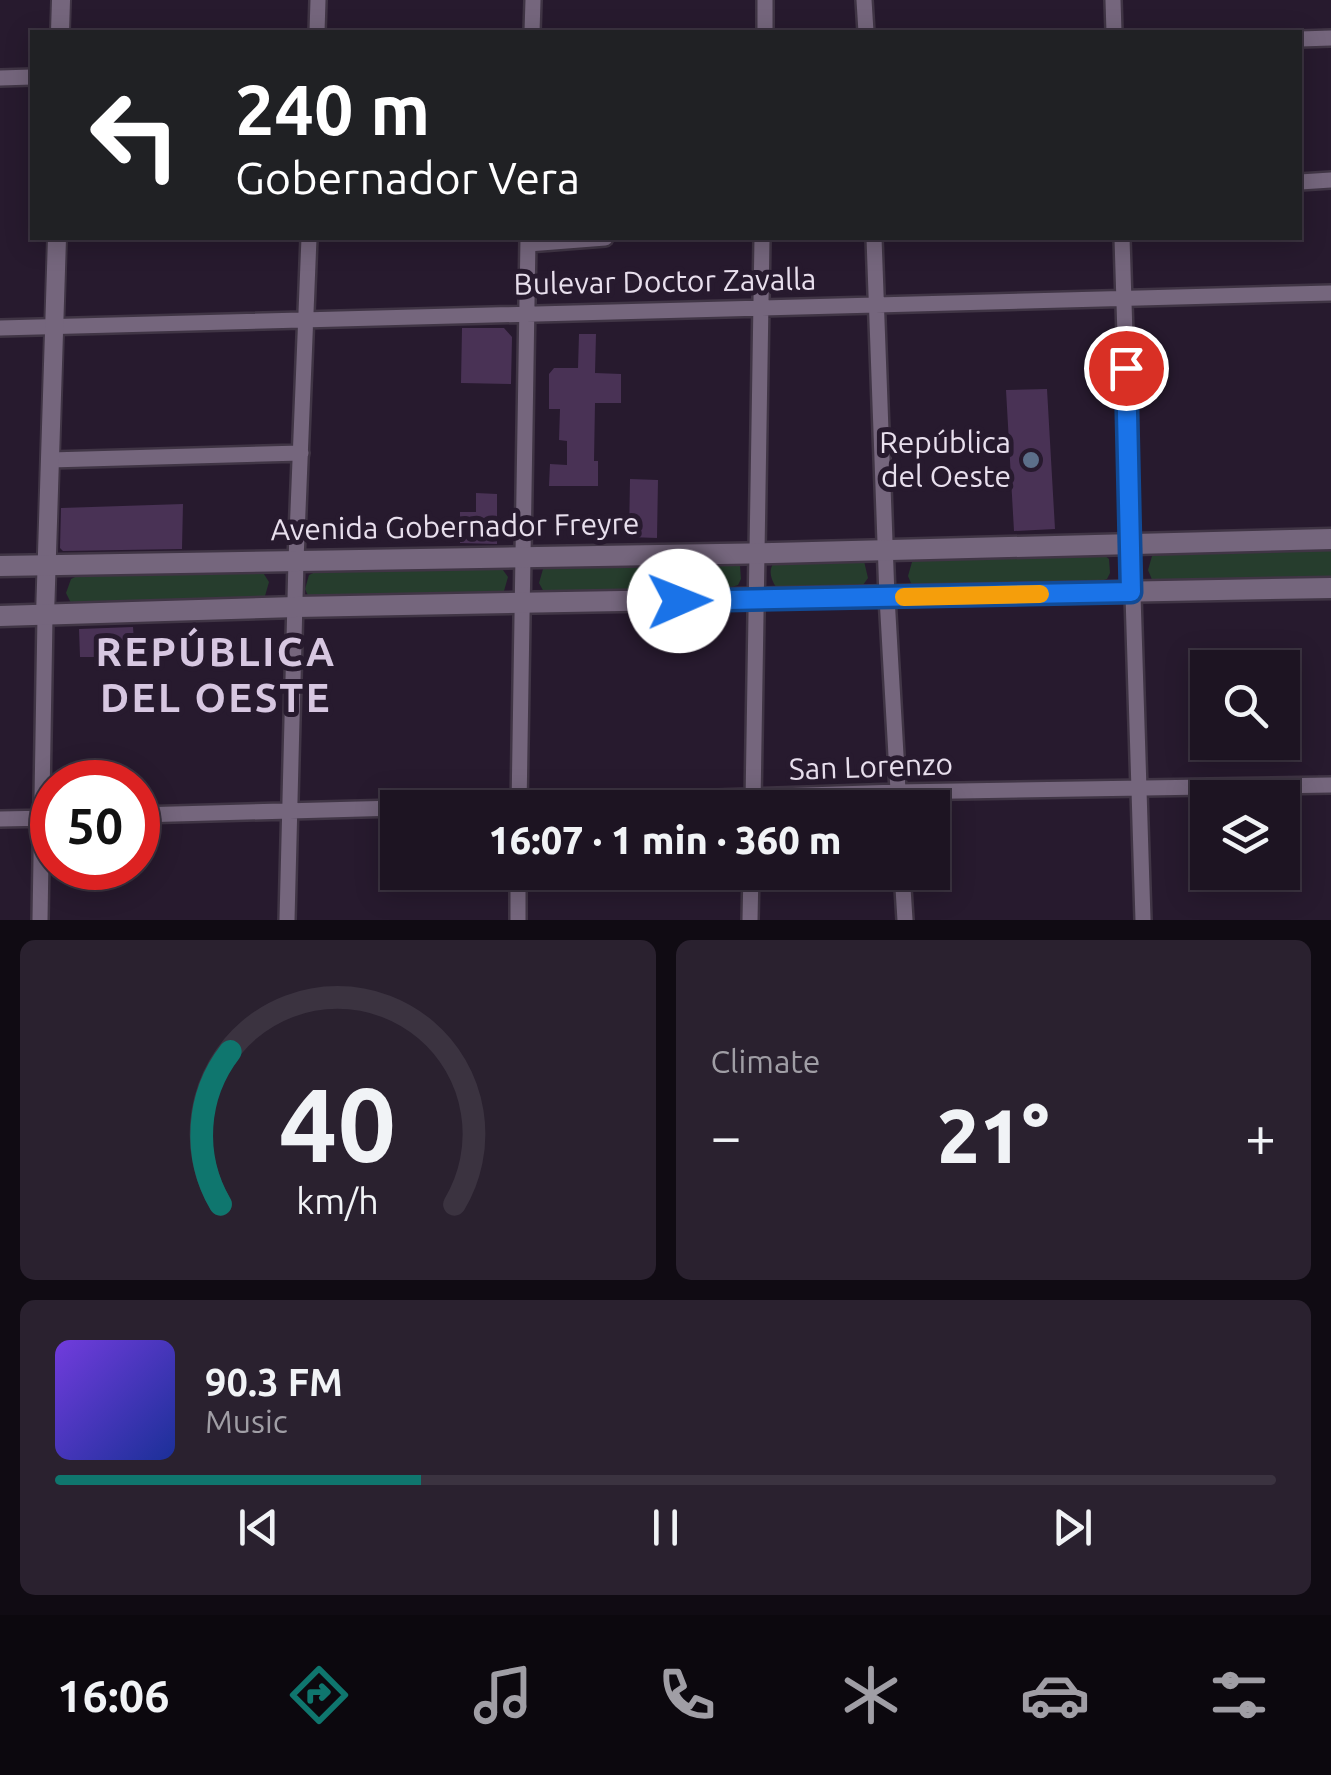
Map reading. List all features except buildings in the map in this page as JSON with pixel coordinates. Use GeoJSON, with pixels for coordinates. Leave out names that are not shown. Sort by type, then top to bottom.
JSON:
{"type":"FeatureCollection","features":[{"type":"Feature","properties":{"kind":"main road","name":"Avenida Gobernador Freyre"},"geometry":{"type":"LineString","coordinates":[[0,566],[1331,538]]}},
{"type":"Feature","properties":{"kind":"main road"},"geometry":{"type":"LineString","coordinates":[[0,616],[1331,588]]}},
{"type":"Feature","properties":{"kind":"street"},"geometry":{"type":"LineString","coordinates":[[60,30],[61,0]]}},
{"type":"Feature","properties":{"kind":"street"},"geometry":{"type":"LineString","coordinates":[[317,30],[318,0]]}},
{"type":"Feature","properties":{"kind":"street"},"geometry":{"type":"LineString","coordinates":[[532,30],[533,0]]}},
{"type":"Feature","properties":{"kind":"street"},"geometry":{"type":"LineString","coordinates":[[764,30],[765,0]]}},
{"type":"Feature","properties":{"kind":"street"},"geometry":{"type":"LineString","coordinates":[[864,0],[866,30]]}},
{"type":"Feature","properties":{"kind":"street"},"geometry":{"type":"LineString","coordinates":[[1113,0],[1114,30]]}},
{"type":"Feature","properties":{"kind":"street"},"geometry":{"type":"LineString","coordinates":[[1302,39],[1331,38]]}},
{"type":"Feature","properties":{"kind":"street"},"geometry":{"type":"LineString","coordinates":[[0,78],[30,77]]}},
{"type":"Feature","properties":{"kind":"street"},"geometry":{"type":"LineString","coordinates":[[1302,182],[1331,180]]}},
{"type":"Feature","properties":{"kind":"street"},"geometry":{"type":"LineString","coordinates":[[47,760],[46,565],[57,240]]}},
{"type":"Feature","properties":{"kind":"street"},"geometry":{"type":"LineString","coordinates":[[287,920],[309,240]]}},
{"type":"Feature","properties":{"kind":"street"},"geometry":{"type":"LineString","coordinates":[[519,790],[528,241],[554,240]]}},
{"type":"Feature","properties":{"kind":"street"},"geometry":{"type":"LineString","coordinates":[[753,790],[762,240]]}},
{"type":"Feature","properties":{"kind":"street"},"geometry":{"type":"LineString","coordinates":[[874,240],[898,790]]}},
{"type":"Feature","properties":{"kind":"street"},"geometry":{"type":"LineString","coordinates":[[1122,240],[1143,920]]}},
{"type":"Feature","properties":{"kind":"street","name":"Bulevar Doctor Zavalla"},"geometry":{"type":"LineString","coordinates":[[0,328],[1331,292]]}},
{"type":"Feature","properties":{"kind":"street"},"geometry":{"type":"LineString","coordinates":[[50,460],[302,454]]}},
{"type":"Feature","properties":{"kind":"street","name":"San Lorenzo"},"geometry":{"type":"LineString","coordinates":[[950,798],[1331,785]]}},
{"type":"Feature","properties":{"kind":"street"},"geometry":{"type":"LineString","coordinates":[[160,814],[380,808]]}},
{"type":"Feature","properties":{"kind":"street"},"geometry":{"type":"LineString","coordinates":[[0,819],[30,818]]}},
{"type":"Feature","properties":{"kind":"street"},"geometry":{"type":"LineString","coordinates":[[40,920],[42,890]]}},
{"type":"Feature","properties":{"kind":"street"},"geometry":{"type":"LineString","coordinates":[[518,890],[518,920]]}},
{"type":"Feature","properties":{"kind":"street"},"geometry":{"type":"LineString","coordinates":[[750,920],[751,890]]}},
{"type":"Feature","properties":{"kind":"street"},"geometry":{"type":"LineString","coordinates":[[903,890],[905,920]]}},
{"type":"Feature","properties":{"kind":"green space"},"geometry":{"type":"Polygon","coordinates":[[[1331,546],[1331,577],[1153,582],[1148,570],[1152,556],[1158,553],[1331,546]]]}},
{"type":"Feature","properties":{"kind":"green space"},"geometry":{"type":"Polygon","coordinates":[[[1103,554],[1109,559],[1110,573],[1107,579],[1095,583],[913,588],[908,576],[912,562],[918,559],[1103,554]]]}},
{"type":"Feature","properties":{"kind":"green space"},"geometry":{"type":"Polygon","coordinates":[[[778,559],[864,561],[868,578],[854,588],[776,587],[771,572],[778,559]]]}},
{"type":"Feature","properties":{"kind":"green space"},"geometry":{"type":"Polygon","coordinates":[[[734,560],[740,566],[741,579],[738,585],[726,589],[545,594],[539,583],[543,569],[549,566],[734,560]]]}},
{"type":"Feature","properties":{"kind":"green space"},"geometry":{"type":"Polygon","coordinates":[[[500,566],[508,577],[504,591],[492,595],[310,600],[305,589],[309,575],[315,572],[500,566]]]}},
{"type":"Feature","properties":{"kind":"green space"},"geometry":{"type":"Polygon","coordinates":[[[262,571],[269,582],[265,596],[254,600],[72,605],[66,593],[71,579],[77,576],[262,571]]]}},
{"type":"Feature","properties":{"kind":"slow traffic"},"geometry":{"type":"LineString","coordinates":[[904,597],[1040,594]]}},
{"type":"Feature","properties":{"kind":"place","name":"República del Oeste"},"geometry":{"type":"Point","coordinates":[1031,460]}},
{"type":"Feature","properties":{"kind":"district","name":"REPÚBLICA DEL OESTE"},"geometry":{"type":"Point","coordinates":[216,675]}},
{"type":"Feature","properties":{"kind":"route"},"geometry":{"type":"LineString","coordinates":[[679,601],[1131,592],[1126,368]]}}]}
